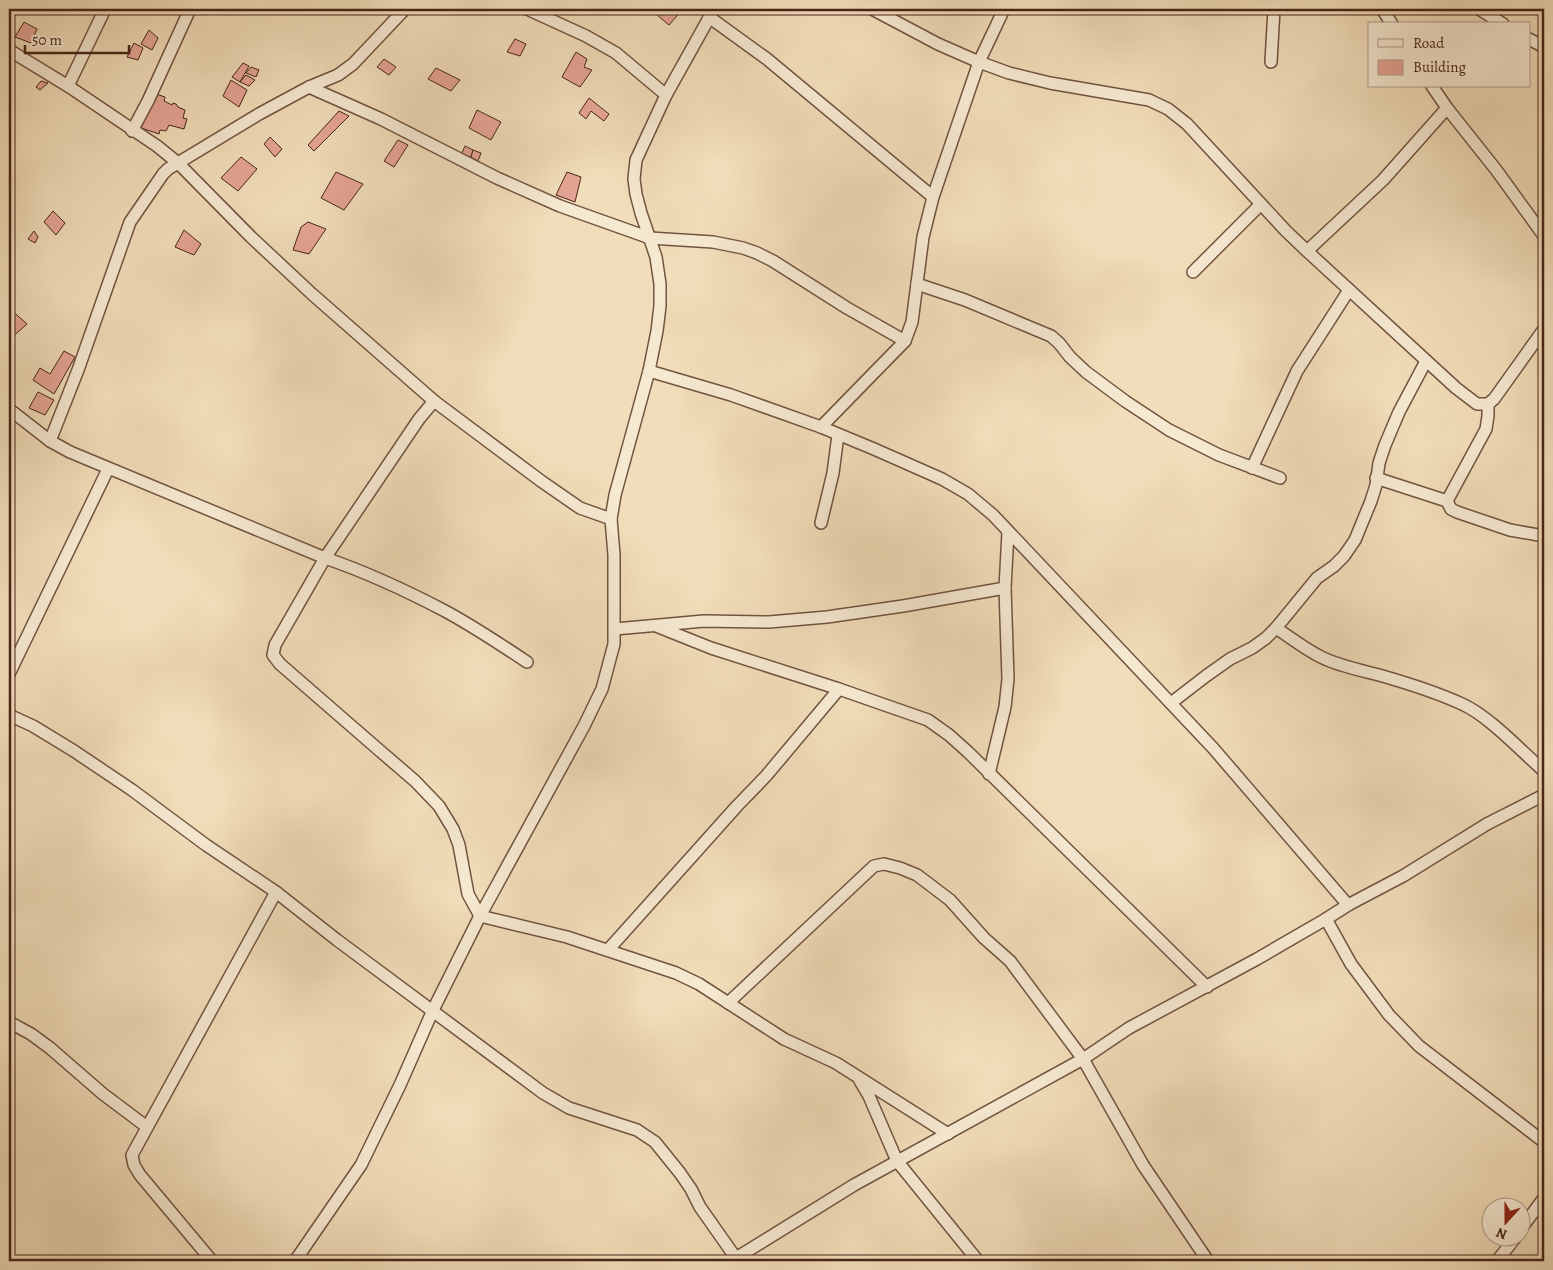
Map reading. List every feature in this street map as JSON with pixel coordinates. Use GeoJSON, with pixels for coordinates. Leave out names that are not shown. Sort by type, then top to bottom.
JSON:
{"type":"FeatureCollection","features":[{"type":"Feature","properties":{"kind":"street"},"geometry":{"type":"LineString","coordinates":[[68,86],[105,9]]}},
{"type":"Feature","properties":{"kind":"street"},"geometry":{"type":"LineString","coordinates":[[132,131],[148,101],[190,9]]}},
{"type":"Feature","properties":{"kind":"street"},"geometry":{"type":"LineString","coordinates":[[50,441],[81,361],[130,222],[163,174],[168,169],[259,114],[309,87],[338,75],[353,64],[405,9]]}},
{"type":"Feature","properties":{"kind":"street"},"geometry":{"type":"LineString","coordinates":[[527,9],[586,36],[616,53],[666,95]]}},
{"type":"Feature","properties":{"kind":"street"},"geometry":{"type":"LineString","coordinates":[[872,9],[938,44],[1009,73],[1050,83],[1149,100],[1168,110],[1187,124],[1286,231],[1426,361],[1477,404],[1488,404],[1494,398],[1544,329]]}},
{"type":"Feature","properties":{"kind":"street"},"geometry":{"type":"LineString","coordinates":[[821,427],[905,341],[912,322],[923,237],[933,197],[979,62],[1004,9]]}},
{"type":"Feature","properties":{"kind":"street"},"geometry":{"type":"LineString","coordinates":[[1271,62],[1274,9]]}},
{"type":"Feature","properties":{"kind":"street"},"geometry":{"type":"LineString","coordinates":[[1382,9],[1391,22]]}},
{"type":"Feature","properties":{"kind":"street"},"geometry":{"type":"LineString","coordinates":[[1478,9],[1500,22]]}},
{"type":"Feature","properties":{"kind":"street"},"geometry":{"type":"LineString","coordinates":[[295,1261],[361,1165],[400,1085],[433,1010],[480,916],[602,689],[611,658],[615,630],[614,555],[611,519],[615,495],[649,370],[660,306],[660,284],[656,257],[636,194],[634,179],[636,160],[666,95],[711,13],[933,197]]}},
{"type":"Feature","properties":{"kind":"street"},"geometry":{"type":"LineString","coordinates":[[1530,39],[1544,47]]}},
{"type":"Feature","properties":{"kind":"street"},"geometry":{"type":"LineString","coordinates":[[9,50],[68,86],[132,131],[157,146],[178,163],[291,275],[434,401],[556,492],[580,508],[611,519]]}},
{"type":"Feature","properties":{"kind":"street"},"geometry":{"type":"LineString","coordinates":[[309,87],[390,123],[497,178],[560,206],[650,238],[713,242],[757,253],[905,341]]}},
{"type":"Feature","properties":{"kind":"street"},"geometry":{"type":"LineString","coordinates":[[1433,88],[1544,236]]}},
{"type":"Feature","properties":{"kind":"street"},"geometry":{"type":"LineString","coordinates":[[1308,251],[1383,180],[1447,108]]}},
{"type":"Feature","properties":{"kind":"street"},"geometry":{"type":"LineString","coordinates":[[1193,272],[1262,204]]}},
{"type":"Feature","properties":{"kind":"street"},"geometry":{"type":"LineString","coordinates":[[917,284],[965,300],[1051,336],[1086,372],[1169,430],[1219,455],[1280,478]]}},
{"type":"Feature","properties":{"kind":"street"},"geometry":{"type":"LineString","coordinates":[[1252,468],[1297,371],[1349,290]]}},
{"type":"Feature","properties":{"kind":"street"},"geometry":{"type":"LineString","coordinates":[[1171,703],[1230,659],[1252,648],[1266,638],[1312,583],[1334,566],[1355,540],[1371,501],[1385,445],[1399,412],[1426,361]]}},
{"type":"Feature","properties":{"kind":"street"},"geometry":{"type":"LineString","coordinates":[[649,370],[731,395],[821,427],[951,484],[982,504],[1220,755],[1348,905]]}},
{"type":"Feature","properties":{"kind":"street"},"geometry":{"type":"LineString","coordinates":[[434,401],[419,419],[325,558],[275,645],[273,655],[280,664],[415,781],[438,806],[453,829],[468,894],[480,916],[567,937],[676,973],[699,984],[784,1039],[836,1063],[948,1134]]}},
{"type":"Feature","properties":{"kind":"street"},"geometry":{"type":"LineString","coordinates":[[1447,501],[1486,429],[1488,404]]}},
{"type":"Feature","properties":{"kind":"street"},"geometry":{"type":"LineString","coordinates":[[9,409],[50,441],[70,452],[325,558],[351,567],[445,611],[527,662]]}},
{"type":"Feature","properties":{"kind":"street"},"geometry":{"type":"LineString","coordinates":[[822,523],[833,474],[838,434]]}},
{"type":"Feature","properties":{"kind":"street"},"geometry":{"type":"LineString","coordinates":[[9,674],[108,468]]}},
{"type":"Feature","properties":{"kind":"street"},"geometry":{"type":"LineString","coordinates":[[1376,478],[1447,501],[1451,508],[1457,512],[1510,530],[1544,536]]}},
{"type":"Feature","properties":{"kind":"street"},"geometry":{"type":"LineString","coordinates":[[989,774],[1005,707],[1008,679],[1005,588],[1008,532]]}},
{"type":"Feature","properties":{"kind":"street"},"geometry":{"type":"LineString","coordinates":[[615,630],[704,622],[769,622],[827,617],[1005,588]]}},
{"type":"Feature","properties":{"kind":"street"},"geometry":{"type":"LineString","coordinates":[[656,626],[711,648],[928,720],[968,752],[1207,987]]}},
{"type":"Feature","properties":{"kind":"street"},"geometry":{"type":"LineString","coordinates":[[1276,628],[1322,657],[1462,704],[1473,710],[1497,729],[1544,771]]}},
{"type":"Feature","properties":{"kind":"street"},"geometry":{"type":"LineString","coordinates":[[608,950],[766,776],[839,689]]}},
{"type":"Feature","properties":{"kind":"street"},"geometry":{"type":"LineString","coordinates":[[9,715],[33,726],[132,790],[206,845],[276,892],[337,940],[543,1093],[569,1108],[636,1130],[655,1142],[692,1189],[700,1207],[734,1260],[854,1185],[1083,1059],[1130,1028],[1207,987],[1348,905],[1403,876],[1487,824],[1544,795]]}},
{"type":"Feature","properties":{"kind":"street"},"geometry":{"type":"LineString","coordinates":[[728,1003],[874,866],[884,864],[917,875],[950,900],[984,938],[1010,961],[1083,1059],[1143,1165],[1208,1261]]}},
{"type":"Feature","properties":{"kind":"street"},"geometry":{"type":"LineString","coordinates":[[212,1261],[140,1175],[134,1165],[132,1154],[276,892]]}},
{"type":"Feature","properties":{"kind":"street"},"geometry":{"type":"LineString","coordinates":[[1326,919],[1351,964],[1389,1015],[1418,1046],[1544,1142]]}},
{"type":"Feature","properties":{"kind":"street"},"geometry":{"type":"LineString","coordinates":[[9,1022],[31,1034],[50,1048],[103,1094],[147,1127]]}},
{"type":"Feature","properties":{"kind":"street"},"geometry":{"type":"LineString","coordinates":[[858,1077],[869,1096],[897,1161],[978,1261]]}},
{"type":"Feature","properties":{"kind":"street"},"geometry":{"type":"LineString","coordinates":[[1530,1217],[1544,1198]]}},
{"type":"Feature","properties":{"kind":"street"},"geometry":{"type":"LineString","coordinates":[[1497,1261],[1507,1248]]}},
{"type":"Feature","properties":{"kind":"building"},"geometry":{"type":"Polygon","coordinates":[[[650,9],[683,9],[669,25],[650,9]]]}},
{"type":"Feature","properties":{"kind":"building"},"geometry":{"type":"Polygon","coordinates":[[[24,22],[37,29],[31,43],[15,37],[24,22]]]}},
{"type":"Feature","properties":{"kind":"building"},"geometry":{"type":"Polygon","coordinates":[[[149,30],[158,38],[152,50],[141,44],[149,30]]]}},
{"type":"Feature","properties":{"kind":"building"},"geometry":{"type":"Polygon","coordinates":[[[515,39],[526,44],[520,56],[507,52],[515,39]]]}},
{"type":"Feature","properties":{"kind":"building"},"geometry":{"type":"Polygon","coordinates":[[[134,43],[143,48],[138,60],[127,57],[134,43]]]}},
{"type":"Feature","properties":{"kind":"building"},"geometry":{"type":"Polygon","coordinates":[[[576,52],[587,59],[584,67],[592,70],[580,87],[562,77],[576,52]]]}},
{"type":"Feature","properties":{"kind":"building"},"geometry":{"type":"Polygon","coordinates":[[[384,59],[396,67],[389,75],[377,67],[384,59]]]}},
{"type":"Feature","properties":{"kind":"building"},"geometry":{"type":"Polygon","coordinates":[[[243,63],[249,66],[240,82],[232,77],[243,63]]]}},
{"type":"Feature","properties":{"kind":"building"},"geometry":{"type":"Polygon","coordinates":[[[251,67],[259,70],[256,77],[246,73],[251,67]]]}},
{"type":"Feature","properties":{"kind":"building"},"geometry":{"type":"Polygon","coordinates":[[[436,68],[460,80],[451,91],[428,79],[436,68]]]}},
{"type":"Feature","properties":{"kind":"building"},"geometry":{"type":"Polygon","coordinates":[[[246,75],[255,80],[249,86],[240,82],[246,75]]]}},
{"type":"Feature","properties":{"kind":"building"},"geometry":{"type":"Polygon","coordinates":[[[231,80],[247,90],[239,107],[223,96],[231,80]]]}},
{"type":"Feature","properties":{"kind":"building"},"geometry":{"type":"Polygon","coordinates":[[[41,81],[48,83],[40,90],[36,87],[41,81]]]}},
{"type":"Feature","properties":{"kind":"building"},"geometry":{"type":"Polygon","coordinates":[[[156,94],[165,97],[164,101],[172,105],[173,103],[176,104],[185,110],[183,118],[187,119],[184,129],[169,125],[166,131],[160,130],[159,134],[141,128],[156,94]]]}},
{"type":"Feature","properties":{"kind":"building"},"geometry":{"type":"Polygon","coordinates":[[[589,98],[609,114],[604,121],[591,111],[586,119],[579,113],[589,98]]]}},
{"type":"Feature","properties":{"kind":"building"},"geometry":{"type":"Polygon","coordinates":[[[477,110],[501,122],[491,140],[469,128],[477,110]]]}},
{"type":"Feature","properties":{"kind":"building"},"geometry":{"type":"Polygon","coordinates":[[[339,111],[349,116],[314,151],[308,145],[339,111]]]}},
{"type":"Feature","properties":{"kind":"building"},"geometry":{"type":"Polygon","coordinates":[[[270,137],[282,149],[275,157],[264,144],[270,137]]]}},
{"type":"Feature","properties":{"kind":"building"},"geometry":{"type":"Polygon","coordinates":[[[398,140],[408,145],[394,167],[384,161],[398,140]]]}},
{"type":"Feature","properties":{"kind":"building"},"geometry":{"type":"Polygon","coordinates":[[[465,146],[473,150],[471,157],[461,155],[465,146]]]}},
{"type":"Feature","properties":{"kind":"building"},"geometry":{"type":"Polygon","coordinates":[[[473,150],[481,153],[478,161],[471,157],[473,150]]]}},
{"type":"Feature","properties":{"kind":"building"},"geometry":{"type":"Polygon","coordinates":[[[241,157],[257,169],[238,191],[221,178],[241,157]]]}},
{"type":"Feature","properties":{"kind":"building"},"geometry":{"type":"Polygon","coordinates":[[[336,172],[363,184],[344,210],[321,198],[336,172]]]}},
{"type":"Feature","properties":{"kind":"building"},"geometry":{"type":"Polygon","coordinates":[[[567,172],[581,177],[575,202],[556,195],[567,172]]]}},
{"type":"Feature","properties":{"kind":"building"},"geometry":{"type":"Polygon","coordinates":[[[53,211],[65,223],[56,235],[44,222],[53,211]]]}},
{"type":"Feature","properties":{"kind":"building"},"geometry":{"type":"Polygon","coordinates":[[[308,222],[326,229],[309,254],[293,250],[301,227],[308,222]]]}},
{"type":"Feature","properties":{"kind":"building"},"geometry":{"type":"Polygon","coordinates":[[[184,230],[201,244],[194,255],[175,247],[184,230]]]}},
{"type":"Feature","properties":{"kind":"building"},"geometry":{"type":"Polygon","coordinates":[[[34,231],[38,237],[35,243],[28,239],[34,231]]]}},
{"type":"Feature","properties":{"kind":"building"},"geometry":{"type":"Polygon","coordinates":[[[9,308],[27,324],[9,340],[9,308]]]}},
{"type":"Feature","properties":{"kind":"building"},"geometry":{"type":"Polygon","coordinates":[[[64,351],[75,357],[54,394],[33,380],[40,368],[50,374],[64,351]]]}},
{"type":"Feature","properties":{"kind":"building"},"geometry":{"type":"Polygon","coordinates":[[[38,392],[54,400],[45,415],[29,408],[38,392]]]}}]}
